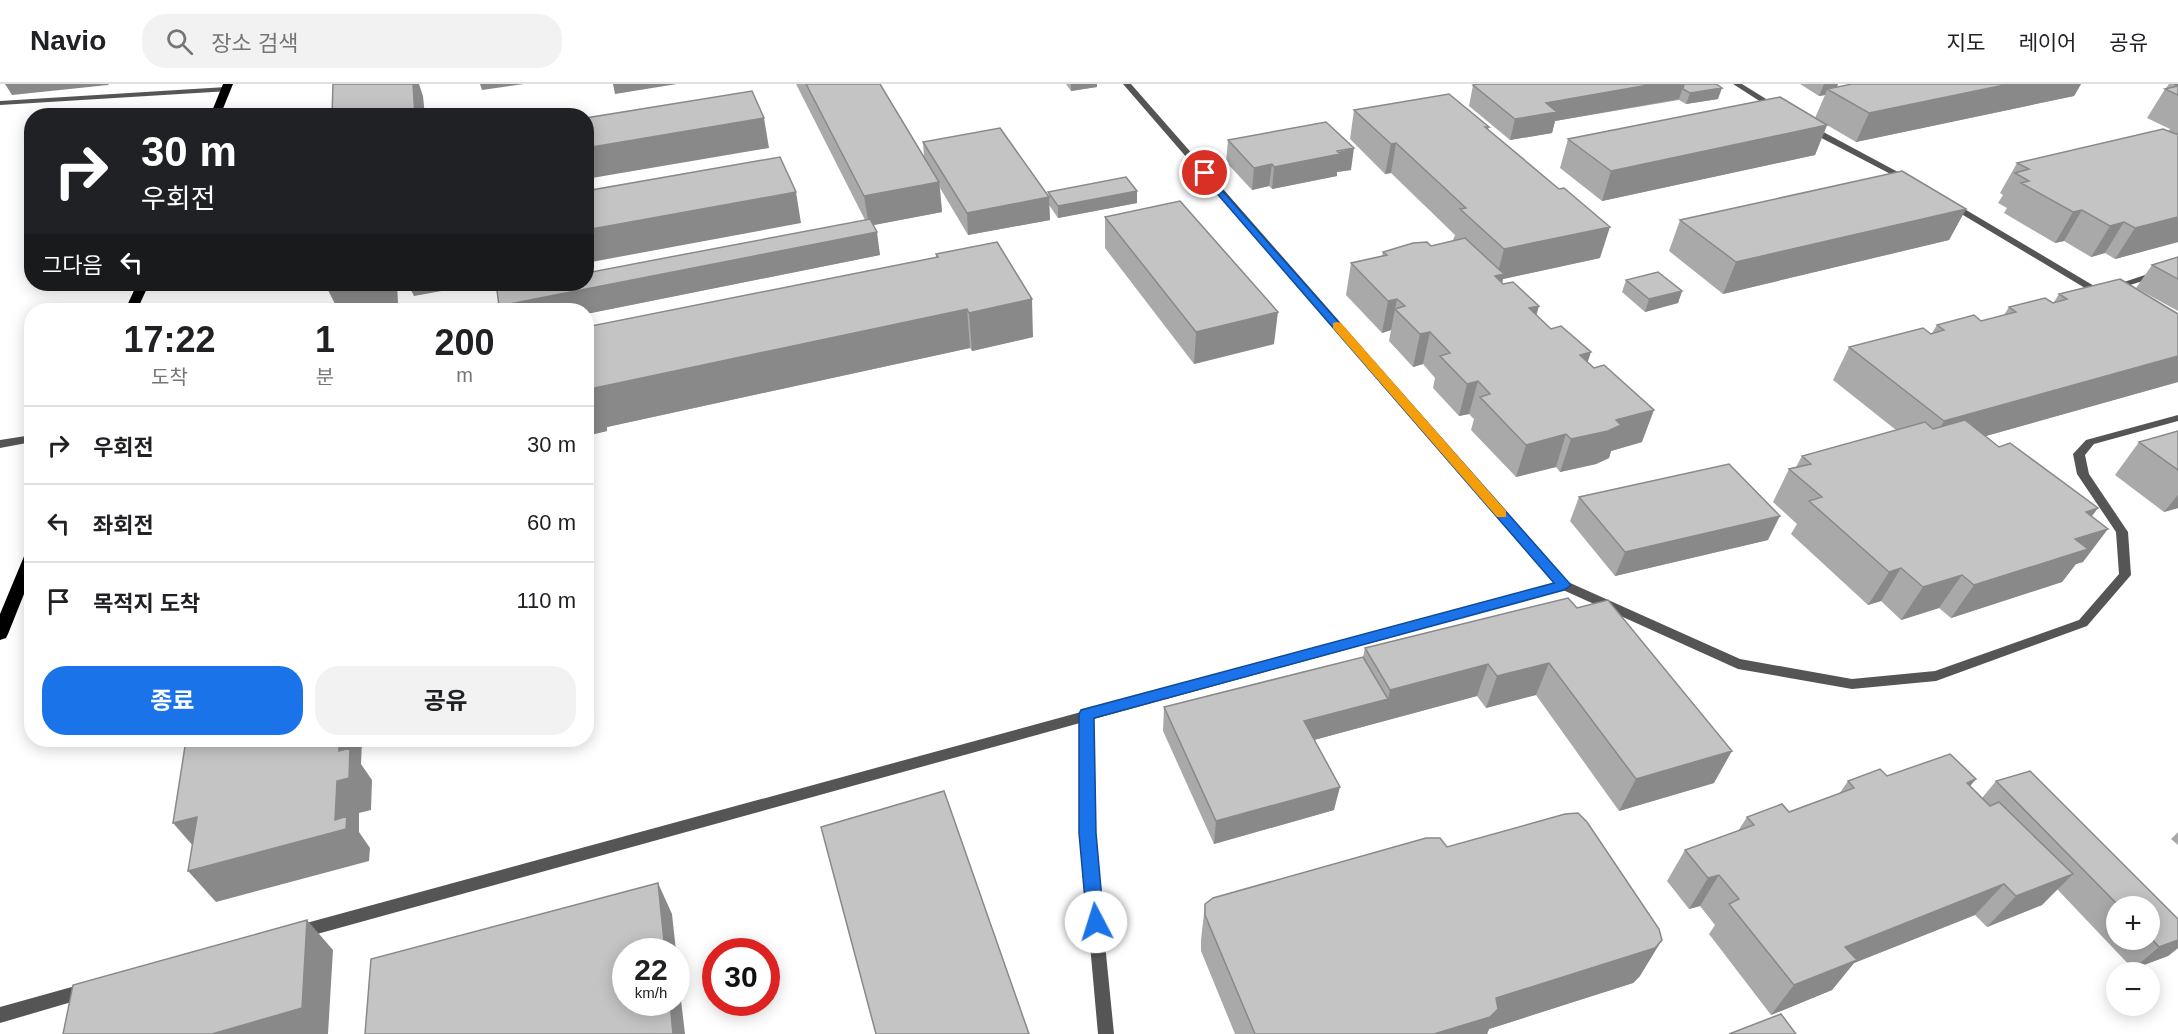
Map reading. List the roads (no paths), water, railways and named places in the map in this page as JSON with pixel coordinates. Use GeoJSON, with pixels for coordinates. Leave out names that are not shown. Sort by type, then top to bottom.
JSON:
{"type":"FeatureCollection","features":[{"type":"Feature","properties":{"kind":"main road"},"geometry":{"type":"LineString","coordinates":[[218,108],[227,87]]}},
{"type":"Feature","properties":{"kind":"main road"},"geometry":{"type":"LineString","coordinates":[[0,634],[24,574]]}},
{"type":"Feature","properties":{"kind":"street"},"geometry":{"type":"LineString","coordinates":[[1127,84],[1564,585],[1738,664],[1852,684],[1936,676],[2083,623],[2125,575],[2122,532],[2083,474],[2079,454],[2090,442],[2178,418]]}},
{"type":"Feature","properties":{"kind":"street"},"geometry":{"type":"LineString","coordinates":[[1737,84],[1785,113]]}},
{"type":"Feature","properties":{"kind":"street"},"geometry":{"type":"LineString","coordinates":[[0,104],[227,87]]}},
{"type":"Feature","properties":{"kind":"street"},"geometry":{"type":"LineString","coordinates":[[1804,124],[1913,182]]}},
{"type":"Feature","properties":{"kind":"street"},"geometry":{"type":"LineString","coordinates":[[1942,199],[2108,298]]}},
{"type":"Feature","properties":{"kind":"street"},"geometry":{"type":"LineString","coordinates":[[2098,292],[2178,267]]}},
{"type":"Feature","properties":{"kind":"street"},"geometry":{"type":"LineString","coordinates":[[0,444],[24,440]]}},
{"type":"Feature","properties":{"kind":"street"},"geometry":{"type":"LineString","coordinates":[[289,935],[1087,714],[1564,585]]}},
{"type":"Feature","properties":{"kind":"street"},"geometry":{"type":"LineString","coordinates":[[1087,714],[1087,833],[1106,1034]]}},
{"type":"Feature","properties":{"kind":"street"},"geometry":{"type":"LineString","coordinates":[[0,1015],[104,986]]}}]}
